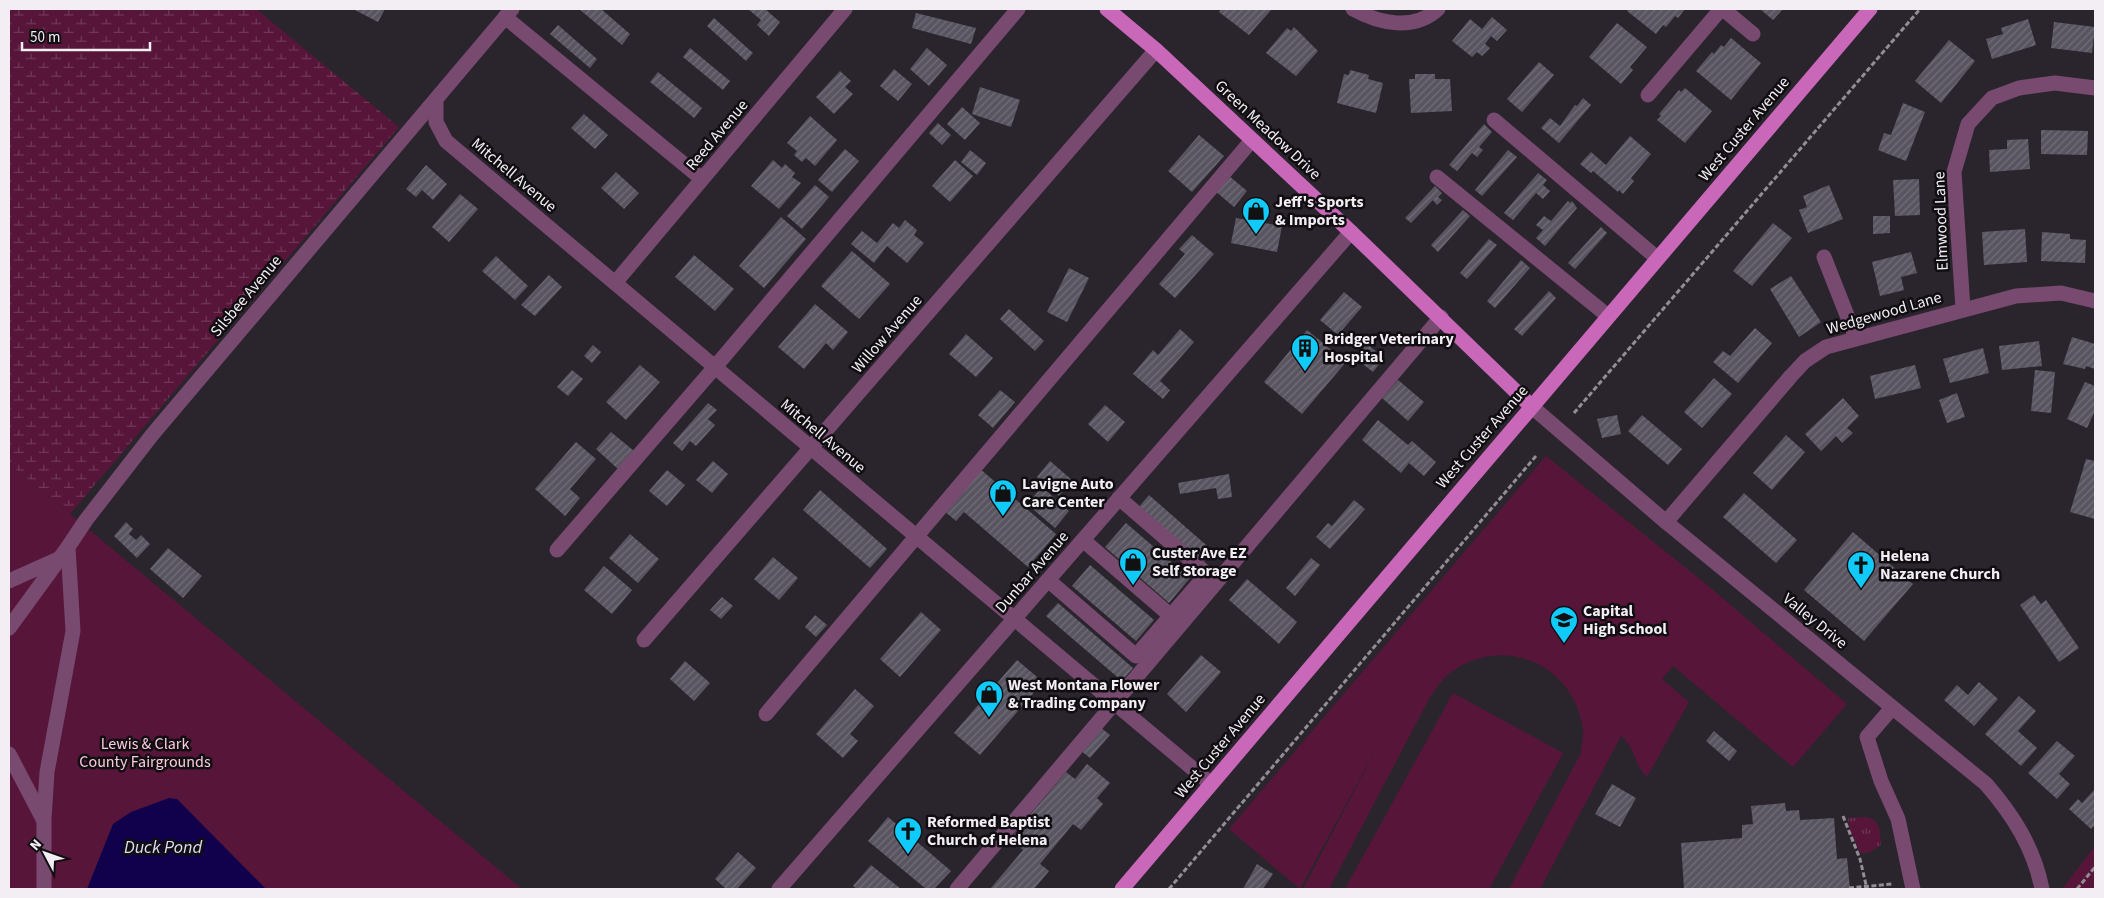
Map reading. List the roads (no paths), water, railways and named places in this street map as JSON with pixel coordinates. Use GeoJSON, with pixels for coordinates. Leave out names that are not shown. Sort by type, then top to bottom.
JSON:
{"type":"FeatureCollection","features":[{"type":"Feature","properties":{"kind":"main road","name":"Green Meadow Drive"},"geometry":{"type":"LineString","coordinates":[[1107,9],[1156,50],[1351,232],[1531,406]]}},
{"type":"Feature","properties":{"kind":"main road","name":"West Custer Avenue"},"geometry":{"type":"LineString","coordinates":[[1122,889],[1870,9]]}},
{"type":"Feature","properties":{"kind":"street","name":"Reed Avenue"},"geometry":{"type":"LineString","coordinates":[[615,283],[845,9]]}},
{"type":"Feature","properties":{"kind":"street"},"geometry":{"type":"LineString","coordinates":[[556,550],[715,367],[1018,9]]}},
{"type":"Feature","properties":{"kind":"street"},"geometry":{"type":"LineString","coordinates":[[1354,9],[1386,23],[1406,23],[1428,17],[1438,9]]}},
{"type":"Feature","properties":{"kind":"street"},"geometry":{"type":"LineString","coordinates":[[1648,95],[1722,9],[1753,34]]}},
{"type":"Feature","properties":{"kind":"street"},"geometry":{"type":"LineString","coordinates":[[508,13],[702,179]]}},
{"type":"Feature","properties":{"kind":"street","name":"Silsbee Avenue"},"geometry":{"type":"LineString","coordinates":[[9,628],[86,520],[152,435],[436,101],[508,13]]}},
{"type":"Feature","properties":{"kind":"street","name":"Willow Avenue"},"geometry":{"type":"LineString","coordinates":[[644,640],[1156,50]]}},
{"type":"Feature","properties":{"kind":"street","name":"Elmwood Lane"},"geometry":{"type":"LineString","coordinates":[[1963,309],[1954,172],[1968,124],[1992,98],[2019,88],[2055,83],[2095,88]]}},
{"type":"Feature","properties":{"kind":"street","name":"Mitchell Avenue"},"geometry":{"type":"LineString","coordinates":[[436,101],[436,122],[446,141],[1211,784]]}},
{"type":"Feature","properties":{"kind":"street"},"geometry":{"type":"LineString","coordinates":[[1494,120],[1657,258]]}},
{"type":"Feature","properties":{"kind":"street"},"geometry":{"type":"LineString","coordinates":[[766,714],[917,538],[1252,140]]}},
{"type":"Feature","properties":{"kind":"street"},"geometry":{"type":"LineString","coordinates":[[1437,177],[1608,316]]}},
{"type":"Feature","properties":{"kind":"street","name":"Dunbar Avenue"},"geometry":{"type":"LineString","coordinates":[[779,889],[1351,232]]}},
{"type":"Feature","properties":{"kind":"street"},"geometry":{"type":"LineString","coordinates":[[1824,257],[1856,338]]}},
{"type":"Feature","properties":{"kind":"street","name":"Wedgewood Lane"},"geometry":{"type":"LineString","coordinates":[[1666,522],[1805,361],[1826,347],[2016,296],[2061,293],[2095,301]]}},
{"type":"Feature","properties":{"kind":"street"},"geometry":{"type":"LineString","coordinates":[[957,889],[1441,317]]}},
{"type":"Feature","properties":{"kind":"street","name":"Valley Drive"},"geometry":{"type":"LineString","coordinates":[[1531,406],[1666,522],[1986,784],[2007,808],[2022,833],[2034,859],[2042,889]]}},
{"type":"Feature","properties":{"kind":"street"},"geometry":{"type":"LineString","coordinates":[[1048,580],[1136,656],[1171,616],[1207,574],[1119,498]]}},
{"type":"Feature","properties":{"kind":"street"},"geometry":{"type":"LineString","coordinates":[[1082,540],[1171,616]]}},
{"type":"Feature","properties":{"kind":"street"},"geometry":{"type":"LineString","coordinates":[[9,581],[64,553],[73,631],[47,772],[44,819],[44,889]]}},
{"type":"Feature","properties":{"kind":"street"},"geometry":{"type":"LineString","coordinates":[[1892,708],[1867,737],[1881,781],[1898,819],[1913,889]]}},
{"type":"Feature","properties":{"kind":"street"},"geometry":{"type":"LineString","coordinates":[[9,754],[44,819]]}},
{"type":"Feature","properties":{"kind":"water","name":"Duck Pond"},"geometry":{"type":"Polygon","coordinates":[[[169,798],[177,799],[266,889],[87,889],[113,824],[131,812],[169,798]]]}},
{"type":"Feature","properties":{"kind":"place","name":"Jeff's Sports & Imports"},"geometry":{"type":"Point","coordinates":[1256,235]}},
{"type":"Feature","properties":{"kind":"place","name":"Bridger Veterinary Hospital"},"geometry":{"type":"Point","coordinates":[1305,372]}},
{"type":"Feature","properties":{"kind":"place","name":"Lavigne Auto Care Center"},"geometry":{"type":"Point","coordinates":[1003,517]}},
{"type":"Feature","properties":{"kind":"place","name":"Custer Ave EZ Self Storage"},"geometry":{"type":"Point","coordinates":[1133,586]}},
{"type":"Feature","properties":{"kind":"place","name":"Helena Nazarene Church"},"geometry":{"type":"Point","coordinates":[1861,589]}},
{"type":"Feature","properties":{"kind":"place","name":"Capital High School"},"geometry":{"type":"Point","coordinates":[1564,644]}},
{"type":"Feature","properties":{"kind":"place","name":"West Montana Flower & Trading Company"},"geometry":{"type":"Point","coordinates":[989,718]}},
{"type":"Feature","properties":{"kind":"place","name":"Reformed Baptist Church of Helena"},"geometry":{"type":"Point","coordinates":[908,855]}},
{"type":"Feature","properties":{"kind":"park label","name":"Lewis & Clark County Fairgrounds"},"geometry":{"type":"Point","coordinates":[145,753]}}]}
